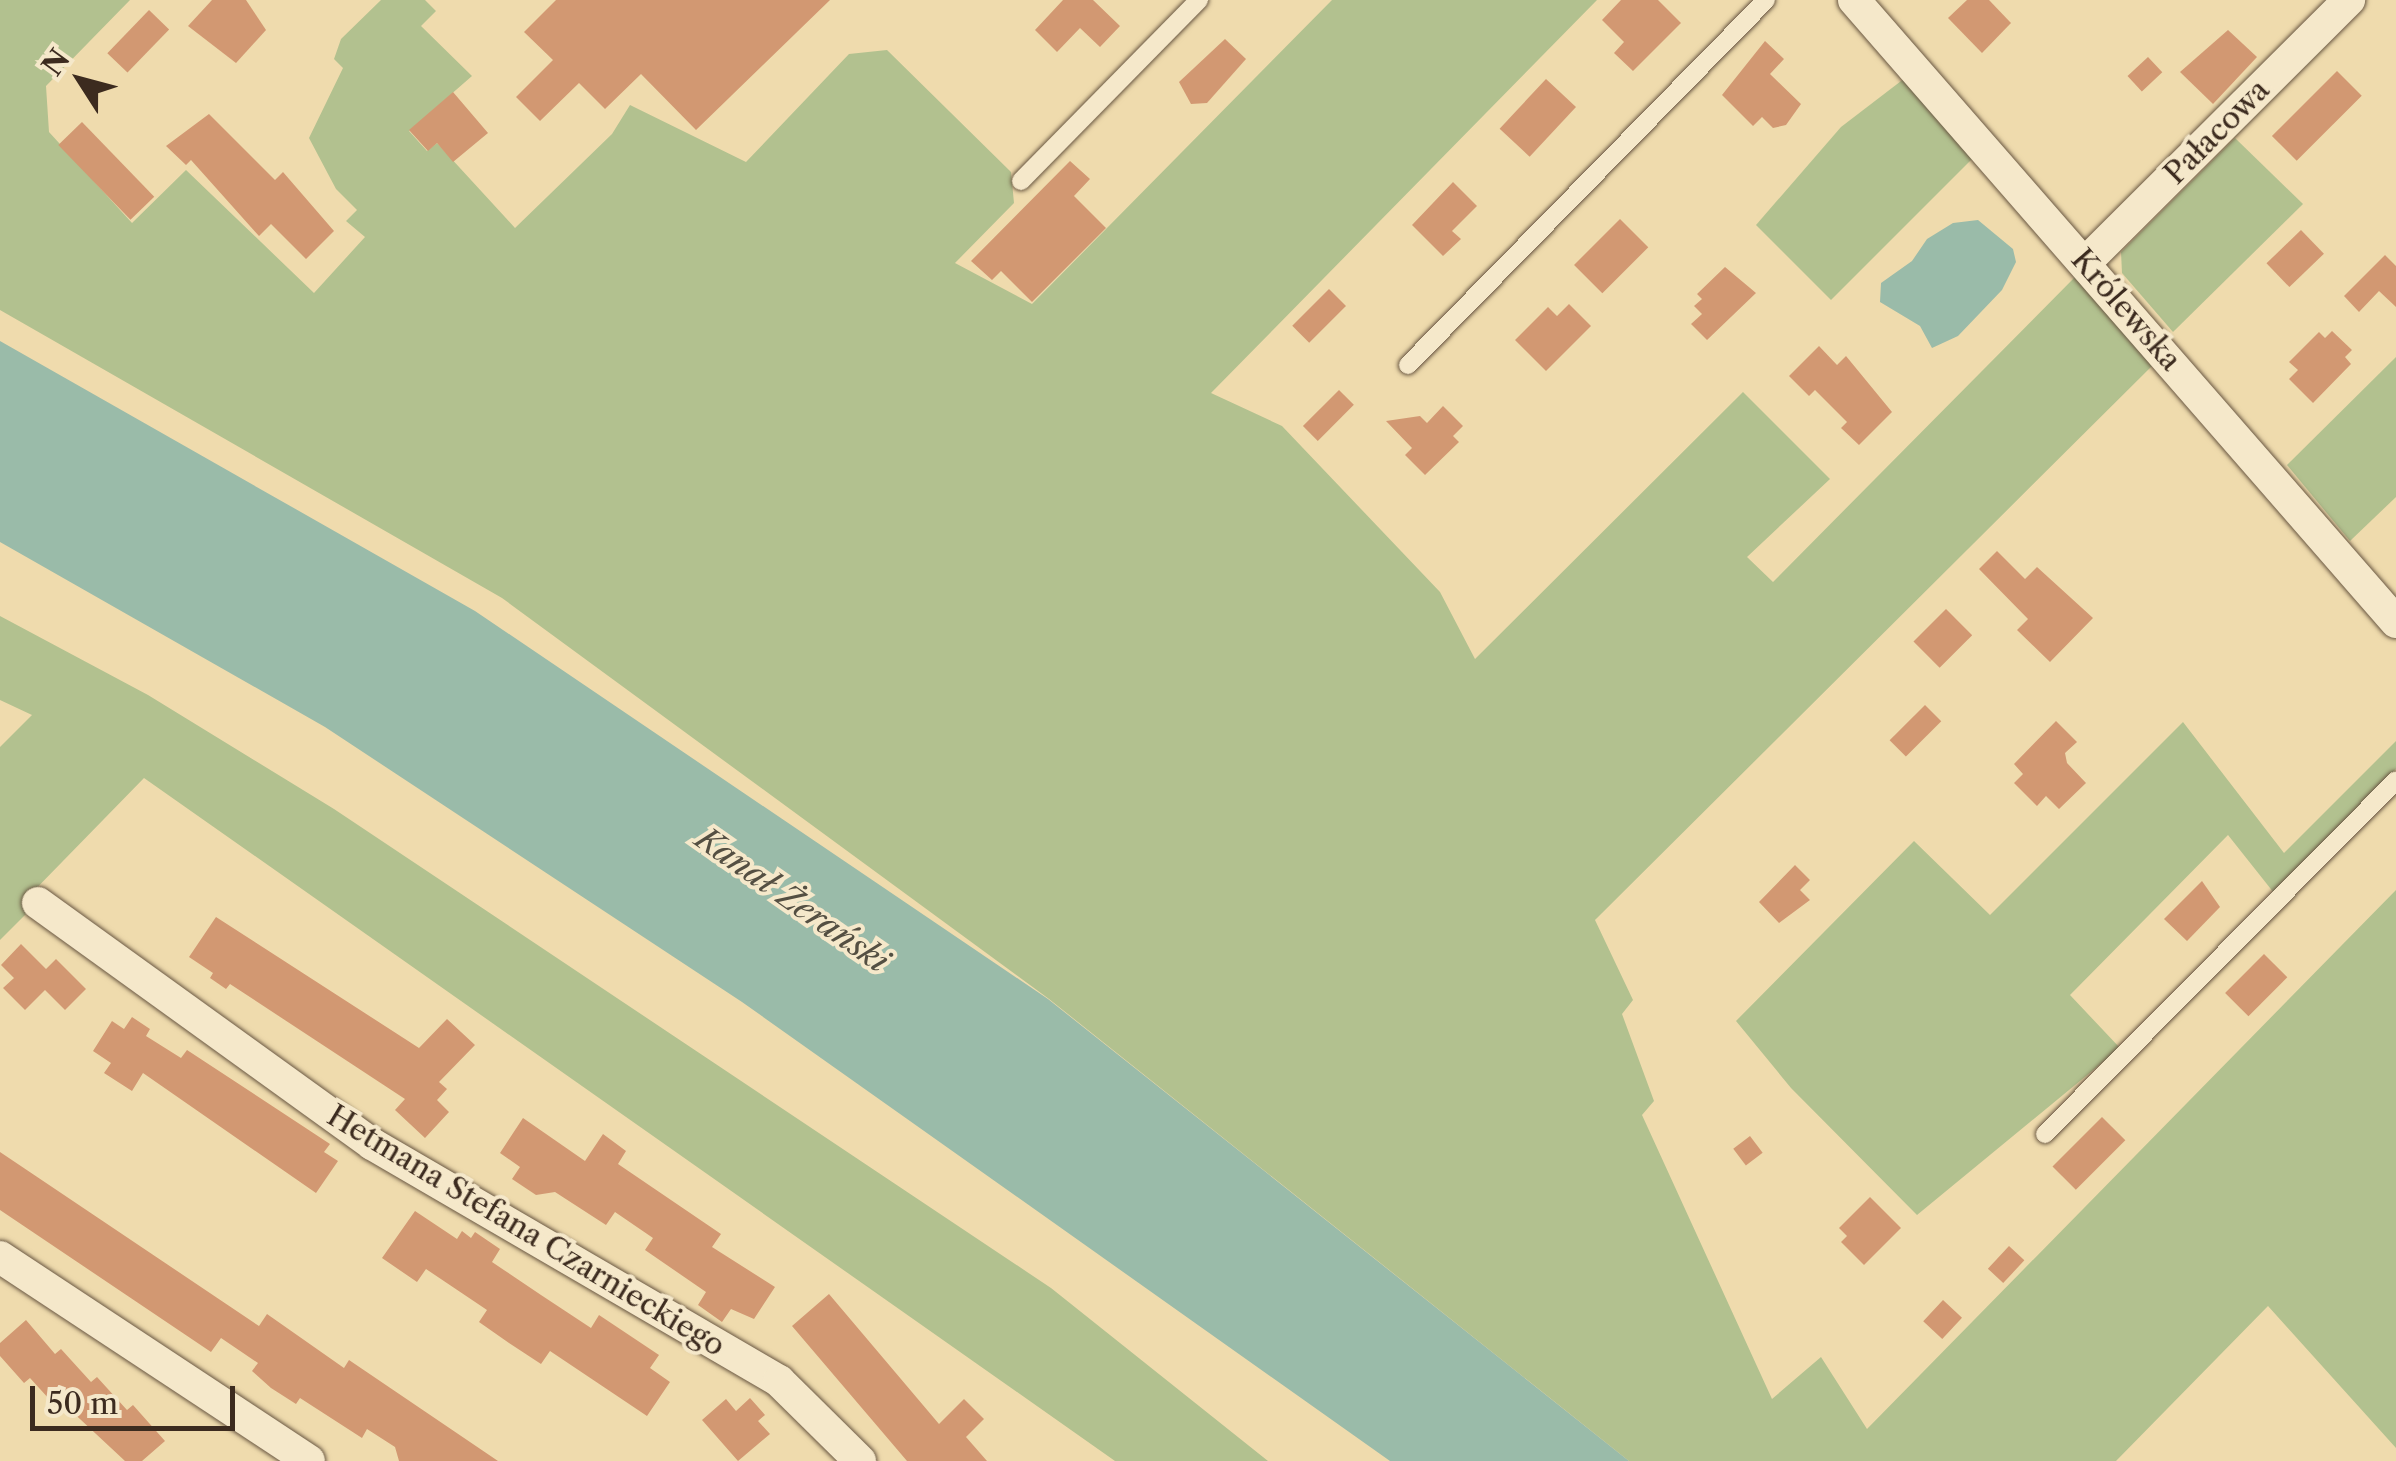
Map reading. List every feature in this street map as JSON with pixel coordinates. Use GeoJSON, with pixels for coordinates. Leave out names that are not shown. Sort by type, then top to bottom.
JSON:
{"type":"FeatureCollection","features":[{"type":"Feature","properties":{"kind":"street","name":"Królewska"},"geometry":{"type":"LineString","coordinates":[[1854,0],[2396,622]]}},
{"type":"Feature","properties":{"kind":"street","name":"Pałacowa"},"geometry":{"type":"LineString","coordinates":[[2085,263],[2349,0]]}},
{"type":"Feature","properties":{"kind":"street","name":"Hetmana Stefana Czarnieckiego"},"geometry":{"type":"LineString","coordinates":[[38,903],[372,1144],[778,1381],[860,1461]]}},
{"type":"Feature","properties":{"kind":"street"},"geometry":{"type":"LineString","coordinates":[[0,1257],[309,1461]]}},
{"type":"Feature","properties":{"kind":"lane"},"geometry":{"type":"LineString","coordinates":[[1021,180],[1199,0]]}},
{"type":"Feature","properties":{"kind":"lane"},"geometry":{"type":"LineString","coordinates":[[1408,365],[1766,0]]}},
{"type":"Feature","properties":{"kind":"lane"},"geometry":{"type":"LineString","coordinates":[[2045,1134],[2396,781]]}},
{"type":"Feature","properties":{"kind":"green space"},"geometry":{"type":"Polygon","coordinates":[[[0,0],[130,0],[46,86],[49,132],[132,223],[186,170],[314,293],[365,237],[346,221],[357,210],[336,189],[309,138],[343,68],[334,59],[341,39],[381,0],[425,0],[436,11],[421,26],[472,76],[409,131],[427,151],[437,143],[515,228],[612,134],[630,105],[746,162],[849,54],[887,50],[1011,172],[1014,203],[955,263],[1032,304],[1332,0],[1597,0],[1211,393],[1282,426],[1440,592],[1475,659],[1743,392],[1830,479],[1747,557],[1773,582],[2075,277],[2154,364],[1595,920],[1633,1000],[1622,1014],[1654,1101],[1642,1115],[1772,1399],[1821,1357],[1867,1429],[2396,890],[2396,1448],[2268,1306],[2116,1461],[1629,1461],[1049,999],[502,598],[0,310],[0,0]]]}},
{"type":"Feature","properties":{"kind":"green space"},"geometry":{"type":"Polygon","coordinates":[[[1905,78],[1972,159],[1831,300],[1756,225],[1841,127],[1905,78]]]}},
{"type":"Feature","properties":{"kind":"green space"},"geometry":{"type":"Polygon","coordinates":[[[2235,138],[2303,204],[2173,332],[2122,273],[2121,252],[2235,138]]]}},
{"type":"Feature","properties":{"kind":"green space"},"geometry":{"type":"Polygon","coordinates":[[[2396,357],[2396,497],[2350,541],[2287,465],[2396,357]]]}},
{"type":"Feature","properties":{"kind":"green space"},"geometry":{"type":"Polygon","coordinates":[[[0,616],[148,695],[334,809],[1051,1288],[1268,1461],[1115,1461],[144,778],[22,903],[30,910],[0,940],[0,747],[32,715],[0,700],[0,616]]]}},
{"type":"Feature","properties":{"kind":"green space"},"geometry":{"type":"Polygon","coordinates":[[[2183,722],[2284,853],[2396,741],[2396,769],[2274,893],[2228,835],[2070,995],[2120,1048],[1917,1215],[1791,1088],[1736,1021],[1914,841],[1990,915],[2183,722]]]}},
{"type":"Feature","properties":{"kind":"water"},"geometry":{"type":"Polygon","coordinates":[[[1978,220],[2013,249],[2016,262],[2002,290],[1958,336],[1932,348],[1920,326],[1880,302],[1881,283],[1912,261],[1927,239],[1953,223],[1978,220]]]}},
{"type":"Feature","properties":{"kind":"water","name":"Kanał Żerański"},"geometry":{"type":"Polygon","coordinates":[[[0,341],[475,611],[1048,999],[1629,1461],[1390,1461],[742,1002],[325,727],[0,542],[0,341]]]}},
{"type":"Feature","properties":{"kind":"building"},"geometry":{"type":"Polygon","coordinates":[[[212,0],[246,0],[266,30],[236,63],[188,26],[212,0]]]}},
{"type":"Feature","properties":{"kind":"building"},"geometry":{"type":"Polygon","coordinates":[[[556,0],[830,0],[696,130],[641,74],[605,109],[579,83],[540,121],[516,97],[553,60],[524,32],[556,0]]]}},
{"type":"Feature","properties":{"kind":"building"},"geometry":{"type":"Polygon","coordinates":[[[1063,0],[1093,0],[1120,26],[1100,47],[1080,28],[1057,52],[1035,30],[1063,0]]]}},
{"type":"Feature","properties":{"kind":"building"},"geometry":{"type":"Polygon","coordinates":[[[1621,0],[1658,0],[1681,23],[1633,71],[1614,53],[1624,42],[1602,20],[1621,0]]]}},
{"type":"Feature","properties":{"kind":"building"},"geometry":{"type":"Polygon","coordinates":[[[1967,0],[1989,0],[2011,23],[1982,53],[1948,18],[1967,0]]]}},
{"type":"Feature","properties":{"kind":"building"},"geometry":{"type":"Polygon","coordinates":[[[149,10],[169,29],[127,73],[107,53],[149,10]]]}},
{"type":"Feature","properties":{"kind":"building"},"geometry":{"type":"Polygon","coordinates":[[[2228,30],[2257,57],[2213,104],[2180,72],[2228,30]]]}},
{"type":"Feature","properties":{"kind":"building"},"geometry":{"type":"Polygon","coordinates":[[[1225,39],[1246,59],[1207,103],[1191,104],[1179,82],[1225,39]]]}},
{"type":"Feature","properties":{"kind":"building"},"geometry":{"type":"Polygon","coordinates":[[[1765,41],[1784,59],[1770,74],[1801,104],[1786,125],[1773,128],[1762,117],[1753,126],[1722,95],[1765,41]]]}},
{"type":"Feature","properties":{"kind":"building"},"geometry":{"type":"Polygon","coordinates":[[[2148,57],[2162,72],[2142,91],[2128,76],[2148,57]]]}},
{"type":"Feature","properties":{"kind":"building"},"geometry":{"type":"Polygon","coordinates":[[[2337,71],[2362,96],[2297,161],[2272,136],[2337,71]]]}},
{"type":"Feature","properties":{"kind":"building"},"geometry":{"type":"Polygon","coordinates":[[[1546,79],[1576,107],[1530,157],[1500,129],[1546,79]]]}},
{"type":"Feature","properties":{"kind":"building"},"geometry":{"type":"Polygon","coordinates":[[[453,92],[488,133],[453,162],[437,143],[428,151],[409,130],[453,92]]]}},
{"type":"Feature","properties":{"kind":"building"},"geometry":{"type":"Polygon","coordinates":[[[209,114],[275,180],[283,172],[334,231],[306,259],[271,224],[259,236],[191,160],[186,165],[166,146],[209,114]]]}},
{"type":"Feature","properties":{"kind":"building"},"geometry":{"type":"Polygon","coordinates":[[[82,122],[154,197],[131,220],[58,145],[82,122]]]}},
{"type":"Feature","properties":{"kind":"building"},"geometry":{"type":"Polygon","coordinates":[[[1070,161],[1090,179],[1074,196],[1106,228],[1032,302],[1001,271],[992,280],[971,261],[1070,161]]]}},
{"type":"Feature","properties":{"kind":"building"},"geometry":{"type":"Polygon","coordinates":[[[1453,182],[1477,206],[1452,231],[1461,239],[1443,256],[1412,225],[1453,182]]]}},
{"type":"Feature","properties":{"kind":"building"},"geometry":{"type":"Polygon","coordinates":[[[1620,219],[1648,247],[1602,293],[1574,265],[1620,219]]]}},
{"type":"Feature","properties":{"kind":"building"},"geometry":{"type":"Polygon","coordinates":[[[2301,230],[2324,254],[2289,287],[2266,263],[2301,230]]]}},
{"type":"Feature","properties":{"kind":"building"},"geometry":{"type":"Polygon","coordinates":[[[2385,255],[2396,266],[2396,307],[2379,291],[2359,312],[2344,296],[2385,255]]]}},
{"type":"Feature","properties":{"kind":"building"},"geometry":{"type":"Polygon","coordinates":[[[1725,267],[1756,293],[1707,340],[1691,324],[1702,314],[1694,306],[1702,299],[1697,294],[1725,267]]]}},
{"type":"Feature","properties":{"kind":"building"},"geometry":{"type":"Polygon","coordinates":[[[1329,289],[1346,306],[1309,343],[1292,326],[1329,289]]]}},
{"type":"Feature","properties":{"kind":"building"},"geometry":{"type":"Polygon","coordinates":[[[1569,304],[1591,326],[1546,371],[1515,340],[1548,307],[1557,316],[1569,304]]]}},
{"type":"Feature","properties":{"kind":"building"},"geometry":{"type":"Polygon","coordinates":[[[2332,331],[2352,350],[2345,357],[2351,364],[2313,403],[2289,379],[2298,370],[2289,362],[2319,332],[2325,338],[2332,331]]]}},
{"type":"Feature","properties":{"kind":"building"},"geometry":{"type":"Polygon","coordinates":[[[1819,346],[1837,365],[1846,356],[1892,412],[1859,445],[1841,428],[1847,422],[1815,390],[1809,396],[1789,376],[1819,346]]]}},
{"type":"Feature","properties":{"kind":"building"},"geometry":{"type":"Polygon","coordinates":[[[1339,390],[1354,405],[1318,441],[1303,426],[1339,390]]]}},
{"type":"Feature","properties":{"kind":"building"},"geometry":{"type":"Polygon","coordinates":[[[1443,406],[1463,426],[1453,436],[1459,442],[1425,475],[1405,455],[1412,448],[1386,421],[1420,416],[1427,423],[1443,406]]]}},
{"type":"Feature","properties":{"kind":"building"},"geometry":{"type":"Polygon","coordinates":[[[1997,551],[2025,579],[2037,567],[2093,618],[2050,662],[2017,630],[2028,619],[1979,569],[1997,551]]]}},
{"type":"Feature","properties":{"kind":"building"},"geometry":{"type":"Polygon","coordinates":[[[1946,609],[1972,635],[1940,668],[1913,642],[1946,609]]]}},
{"type":"Feature","properties":{"kind":"building"},"geometry":{"type":"Polygon","coordinates":[[[1925,705],[1941,721],[1906,757],[1890,740],[1925,705]]]}},
{"type":"Feature","properties":{"kind":"building"},"geometry":{"type":"Polygon","coordinates":[[[2056,721],[2077,742],[2065,753],[2067,763],[2086,783],[2059,809],[2046,796],[2037,806],[2014,783],[2023,774],[2014,764],[2056,721]]]}},
{"type":"Feature","properties":{"kind":"building"},"geometry":{"type":"Polygon","coordinates":[[[1795,865],[1810,880],[1800,890],[1810,900],[1779,923],[1759,902],[1795,865]]]}},
{"type":"Feature","properties":{"kind":"building"},"geometry":{"type":"Polygon","coordinates":[[[2202,881],[2220,907],[2187,941],[2164,919],[2202,881]]]}},
{"type":"Feature","properties":{"kind":"building"},"geometry":{"type":"Polygon","coordinates":[[[216,917],[419,1048],[447,1019],[475,1045],[439,1082],[447,1089],[437,1100],[449,1112],[425,1138],[395,1110],[405,1099],[230,984],[226,989],[210,978],[213,973],[189,957],[216,917]]]}},
{"type":"Feature","properties":{"kind":"building"},"geometry":{"type":"Polygon","coordinates":[[[21,944],[46,969],[56,959],[86,989],[65,1010],[45,990],[25,1010],[3,988],[14,978],[1,965],[21,944]]]}},
{"type":"Feature","properties":{"kind":"building"},"geometry":{"type":"Polygon","coordinates":[[[2264,954],[2287,977],[2248,1016],[2225,993],[2264,954]]]}},
{"type":"Feature","properties":{"kind":"building"},"geometry":{"type":"Polygon","coordinates":[[[132,1017],[150,1029],[146,1036],[181,1058],[187,1050],[330,1144],[324,1152],[338,1161],[316,1193],[143,1073],[132,1091],[104,1073],[111,1063],[93,1051],[112,1021],[124,1029],[132,1017]]]}},
{"type":"Feature","properties":{"kind":"building"},"geometry":{"type":"Polygon","coordinates":[[[2102,1117],[2125,1140],[2076,1190],[2053,1166],[2102,1117]]]}},
{"type":"Feature","properties":{"kind":"building"},"geometry":{"type":"Polygon","coordinates":[[[523,1118],[585,1161],[603,1134],[626,1151],[618,1164],[721,1234],[712,1247],[775,1287],[754,1319],[731,1309],[722,1322],[698,1305],[706,1292],[645,1250],[653,1238],[615,1212],[606,1225],[555,1192],[536,1195],[512,1179],[520,1167],[500,1153],[523,1118]]]}},
{"type":"Feature","properties":{"kind":"building"},"geometry":{"type":"Polygon","coordinates":[[[1750,1136],[1763,1153],[1746,1165],[1733,1149],[1750,1136]]]}},
{"type":"Feature","properties":{"kind":"building"},"geometry":{"type":"Polygon","coordinates":[[[0,1152],[259,1326],[267,1314],[344,1368],[349,1360],[498,1461],[399,1461],[395,1447],[367,1429],[362,1438],[300,1398],[296,1404],[271,1388],[252,1371],[258,1363],[221,1338],[211,1352],[0,1210],[0,1152]]]}},
{"type":"Feature","properties":{"kind":"building"},"geometry":{"type":"Polygon","coordinates":[[[1870,1197],[1901,1228],[1864,1265],[1841,1242],[1847,1236],[1839,1228],[1870,1197]]]}},
{"type":"Feature","properties":{"kind":"building"},"geometry":{"type":"Polygon","coordinates":[[[415,1211],[457,1239],[462,1231],[471,1238],[475,1232],[500,1249],[492,1262],[541,1295],[591,1328],[599,1315],[659,1355],[650,1368],[670,1382],[647,1416],[550,1351],[541,1364],[509,1343],[479,1322],[487,1310],[426,1269],[417,1282],[382,1258],[415,1211]]]}},
{"type":"Feature","properties":{"kind":"building"},"geometry":{"type":"Polygon","coordinates":[[[2009,1246],[2024,1260],[2003,1283],[1988,1269],[2009,1246]]]}},
{"type":"Feature","properties":{"kind":"building"},"geometry":{"type":"Polygon","coordinates":[[[829,1294],[939,1424],[964,1399],[984,1419],[966,1437],[987,1461],[907,1461],[792,1326],[829,1294]]]}},
{"type":"Feature","properties":{"kind":"building"},"geometry":{"type":"Polygon","coordinates":[[[1943,1300],[1962,1318],[1942,1339],[1923,1321],[1943,1300]]]}},
{"type":"Feature","properties":{"kind":"building"},"geometry":{"type":"Polygon","coordinates":[[[26,1320],[55,1354],[61,1349],[91,1382],[97,1377],[127,1410],[133,1405],[165,1441],[142,1461],[125,1461],[66,1406],[60,1411],[30,1378],[24,1383],[0,1356],[0,1343],[26,1320]]]}},
{"type":"Feature","properties":{"kind":"building"},"geometry":{"type":"Polygon","coordinates":[[[750,1398],[765,1415],[758,1421],[770,1434],[738,1461],[702,1420],[726,1399],[736,1411],[750,1398]]]}}]}
